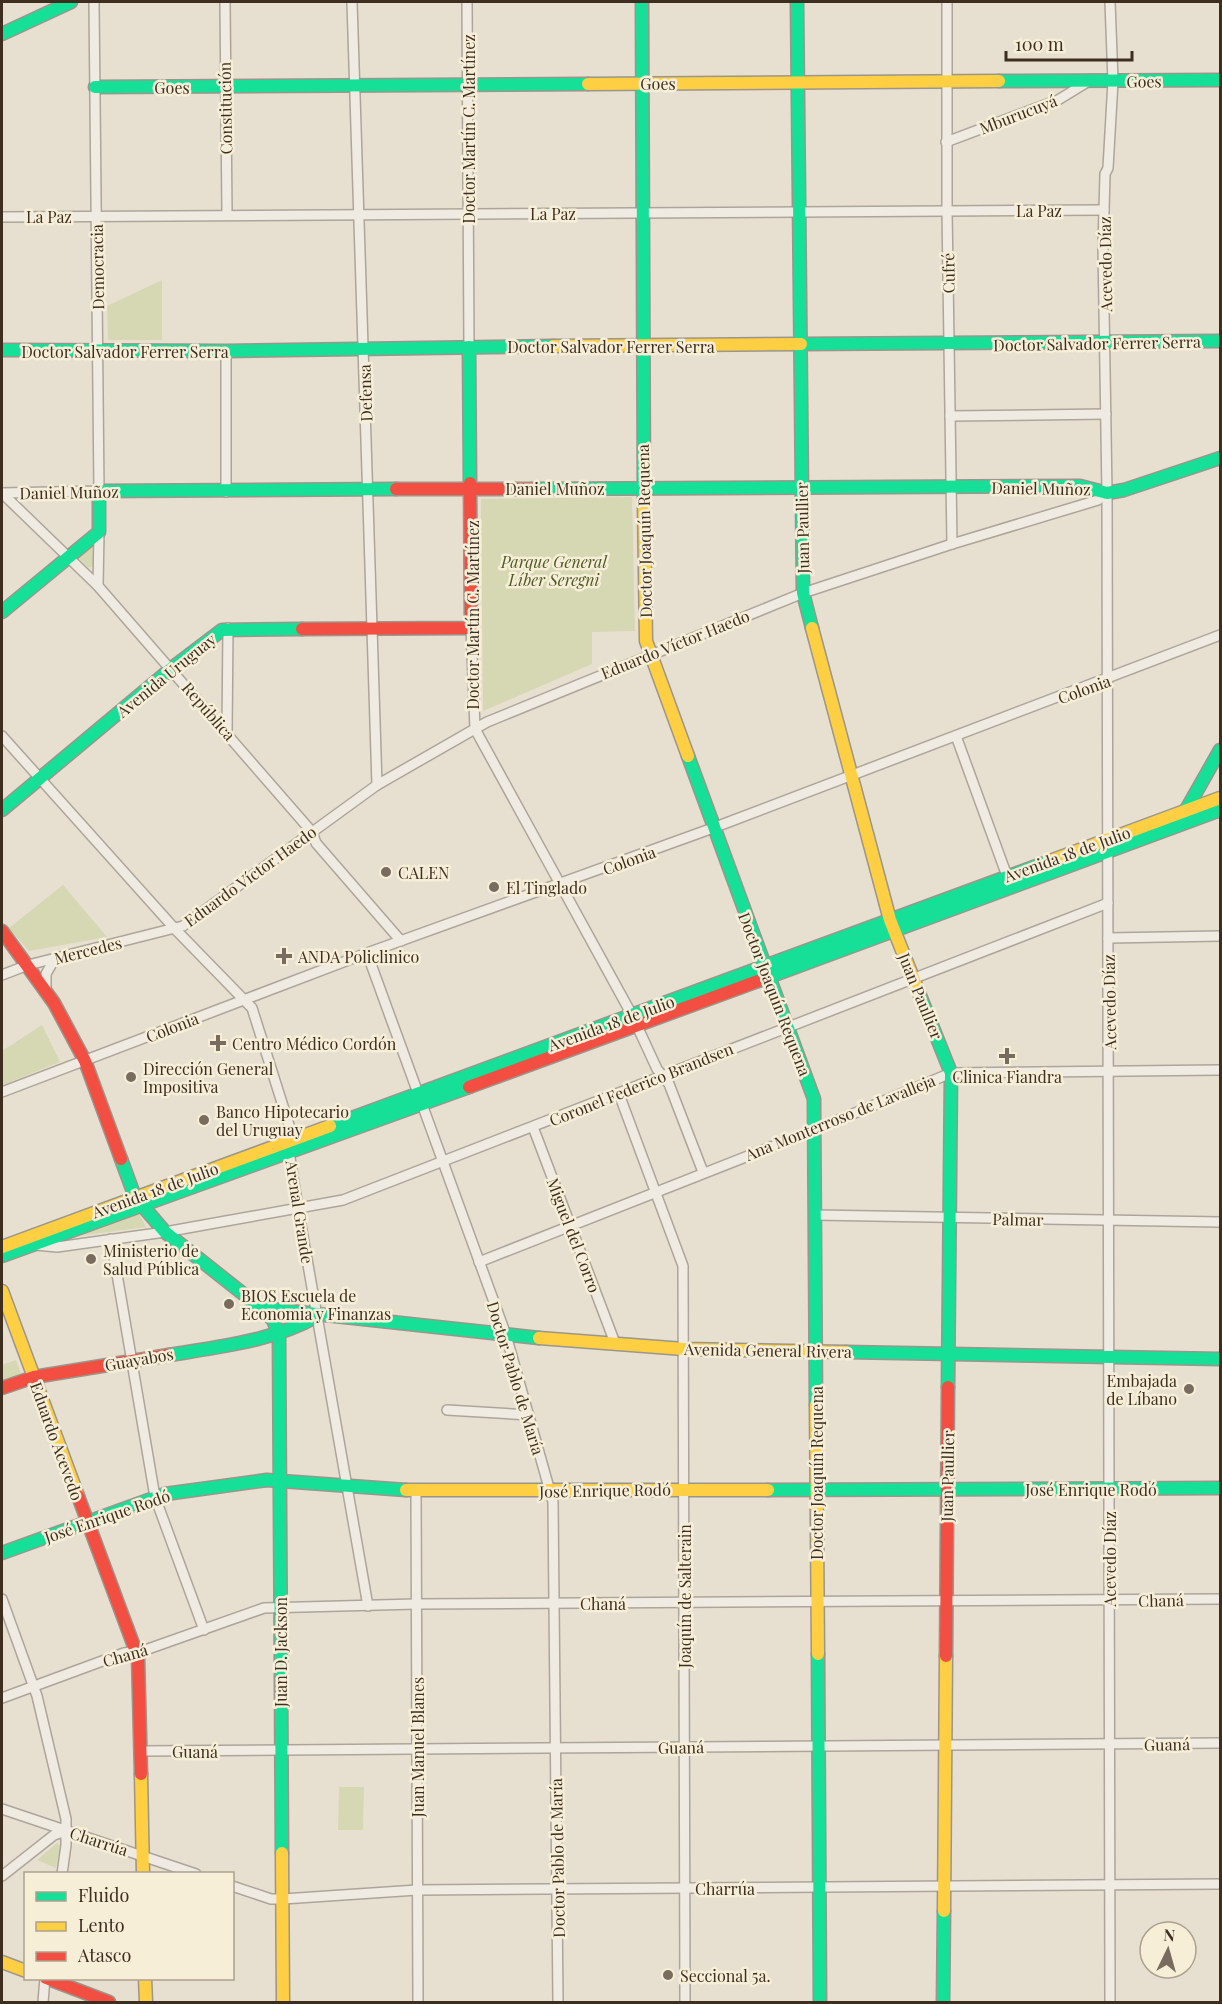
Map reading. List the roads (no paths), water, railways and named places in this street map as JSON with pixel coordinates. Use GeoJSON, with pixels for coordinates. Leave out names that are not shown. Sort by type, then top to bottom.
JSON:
{"type":"FeatureCollection","features":[{"type":"Feature","properties":{"kind":"street"},"geometry":{"type":"LineString","coordinates":[[2,34],[71,2]]}},
{"type":"Feature","properties":{"kind":"street","name":"Democracia"},"geometry":{"type":"LineString","coordinates":[[94,2],[98,586]]}},
{"type":"Feature","properties":{"kind":"street","name":"Constitución"},"geometry":{"type":"LineString","coordinates":[[225,2],[227,215]]}},
{"type":"Feature","properties":{"kind":"street","name":"Defensa"},"geometry":{"type":"LineString","coordinates":[[352,2],[377,785]]}},
{"type":"Feature","properties":{"kind":"street","name":"Doctor Martín C. Martínez"},"geometry":{"type":"LineString","coordinates":[[467,2],[471,628],[475,729],[635,1021],[662,1075],[669,1084],[704,1172]]}},
{"type":"Feature","properties":{"kind":"street","name":"Doctor Joaquín Requena"},"geometry":{"type":"LineString","coordinates":[[642,2],[641,212],[646,641],[786,1028],[813,1092],[820,2002]]}},
{"type":"Feature","properties":{"kind":"street","name":"Juan Paullier"},"geometry":{"type":"LineString","coordinates":[[797,2],[803,593],[850,776],[892,925],[951,1073],[943,2002]]}},
{"type":"Feature","properties":{"kind":"street","name":"Cufré"},"geometry":{"type":"LineString","coordinates":[[947,2],[946,210],[952,544]]}},
{"type":"Feature","properties":{"kind":"street","name":"Acevedo Díaz"},"geometry":{"type":"LineString","coordinates":[[1110,2],[1113,81],[1104,210],[1109,1070],[1110,2002]]}},
{"type":"Feature","properties":{"kind":"street","name":"Goes"},"geometry":{"type":"LineString","coordinates":[[95,87],[1221,80]]}},
{"type":"Feature","properties":{"kind":"street","name":"Mburucuyá"},"geometry":{"type":"LineString","coordinates":[[946,142],[1058,100],[1089,81]]}},
{"type":"Feature","properties":{"kind":"street","name":"La Paz"},"geometry":{"type":"LineString","coordinates":[[2,217],[1104,210]]}},
{"type":"Feature","properties":{"kind":"street","name":"Doctor Salvador Ferrer Serra"},"geometry":{"type":"LineString","coordinates":[[2,350],[226,351],[642,345],[1221,341]]}},
{"type":"Feature","properties":{"kind":"street"},"geometry":{"type":"LineString","coordinates":[[226,351],[226,492]]}},
{"type":"Feature","properties":{"kind":"street"},"geometry":{"type":"LineString","coordinates":[[950,416],[1106,414]]}},
{"type":"Feature","properties":{"kind":"street","name":"Eduardo Víctor Haedo"},"geometry":{"type":"LineString","coordinates":[[175,929],[377,785],[475,729],[650,653],[803,593],[952,544],[1098,500],[1107,493],[1124,490],[1221,458]]}},
{"type":"Feature","properties":{"kind":"street","name":"Daniel Muñoz"},"geometry":{"type":"LineString","coordinates":[[2,493],[801,486],[1080,486],[1107,493]]}},
{"type":"Feature","properties":{"kind":"street","name":"República"},"geometry":{"type":"LineString","coordinates":[[2,493],[98,586],[172,668],[312,832],[316,843],[401,941]]}},
{"type":"Feature","properties":{"kind":"street"},"geometry":{"type":"LineString","coordinates":[[2,612],[99,532]]}},
{"type":"Feature","properties":{"kind":"street"},"geometry":{"type":"LineString","coordinates":[[227,732],[228,628]]}},
{"type":"Feature","properties":{"kind":"street","name":"Avenida Uruguay"},"geometry":{"type":"LineString","coordinates":[[2,810],[210,637],[228,628],[471,628]]}},
{"type":"Feature","properties":{"kind":"street","name":"Colonia"},"geometry":{"type":"LineString","coordinates":[[2,1092],[243,999],[713,828],[1218,638]]}},
{"type":"Feature","properties":{"kind":"street","name":"Arenal Grande"},"geometry":{"type":"LineString","coordinates":[[2,736],[175,929],[253,1012],[290,1128],[298,1208],[368,1606]]}},
{"type":"Feature","properties":{"kind":"street"},"geometry":{"type":"LineString","coordinates":[[956,736],[1007,876]]}},
{"type":"Feature","properties":{"kind":"street"},"geometry":{"type":"LineString","coordinates":[[1186,810],[1221,750]]}},
{"type":"Feature","properties":{"kind":"street"},"geometry":{"type":"LineString","coordinates":[[1218,811],[1220,797]]}},
{"type":"Feature","properties":{"kind":"street","name":"Avenida 18 de Julio"},"geometry":{"type":"LineString","coordinates":[[2,1247],[139,1201],[635,1021],[1107,846],[1220,797]]}},
{"type":"Feature","properties":{"kind":"street","name":"Avenida 18 de Julio"},"geometry":{"type":"LineString","coordinates":[[892,925],[1007,876],[1218,811]]}},
{"type":"Feature","properties":{"kind":"street","name":"Coronel Federico Brandsen"},"geometry":{"type":"LineString","coordinates":[[165,1232],[343,1200],[1108,903]]}},
{"type":"Feature","properties":{"kind":"street","name":"Mercedes"},"geometry":{"type":"LineString","coordinates":[[2,975],[28,965],[175,929]]}},
{"type":"Feature","properties":{"kind":"street"},"geometry":{"type":"LineString","coordinates":[[2,931],[45,990],[85,1061],[139,1201],[165,1232],[261,1308],[273,1320],[279,1334],[310,1324],[317,1316]]}},
{"type":"Feature","properties":{"kind":"street"},"geometry":{"type":"LineString","coordinates":[[1108,938],[1221,936]]}},
{"type":"Feature","properties":{"kind":"street","name":"Doctor Pablo de María"},"geometry":{"type":"LineString","coordinates":[[367,953],[506,1335],[553,1502],[558,2002]]}},
{"type":"Feature","properties":{"kind":"street"},"geometry":{"type":"LineString","coordinates":[[45,990],[46,974],[55,958]]}},
{"type":"Feature","properties":{"kind":"street","name":"Ana Monterroso de Lavalleja"},"geometry":{"type":"LineString","coordinates":[[479,1262],[814,1130],[951,1073],[1221,1070]]}},
{"type":"Feature","properties":{"kind":"street","name":"Joaquín de Salterain"},"geometry":{"type":"LineString","coordinates":[[619,1094],[682,1260],[685,1490],[683,1604],[685,2002]]}},
{"type":"Feature","properties":{"kind":"street","name":"Miguel del Corro"},"geometry":{"type":"LineString","coordinates":[[533,1127],[615,1343]]}},
{"type":"Feature","properties":{"kind":"street","name":"Avenida 18 de Julio"},"geometry":{"type":"LineString","coordinates":[[2,1256],[139,1201]]}},
{"type":"Feature","properties":{"kind":"street","name":"Palmar"},"geometry":{"type":"LineString","coordinates":[[815,1215],[1221,1222]]}},
{"type":"Feature","properties":{"kind":"street","name":"Avenida 18 de Julio"},"geometry":{"type":"LineString","coordinates":[[32,1245],[57,1247],[165,1232]]}},
{"type":"Feature","properties":{"kind":"street"},"geometry":{"type":"LineString","coordinates":[[111,1239],[155,1497],[204,1630]]}},
{"type":"Feature","properties":{"kind":"street","name":"Eduardo Acevedo"},"geometry":{"type":"LineString","coordinates":[[2,1291],[139,1663],[143,1872]]}},
{"type":"Feature","properties":{"kind":"street","name":"Avenida General Rivera"},"geometry":{"type":"LineString","coordinates":[[261,1308],[305,1312],[317,1316],[506,1335],[684,1349],[1221,1359]]}},
{"type":"Feature","properties":{"kind":"street","name":"Guayabos"},"geometry":{"type":"LineString","coordinates":[[2,1389],[34,1377],[279,1334]]}},
{"type":"Feature","properties":{"kind":"street","name":"Juan D. Jackson"},"geometry":{"type":"LineString","coordinates":[[279,1334],[284,2002]]}},
{"type":"Feature","properties":{"kind":"street"},"geometry":{"type":"LineString","coordinates":[[447,1410],[529,1415]]}},
{"type":"Feature","properties":{"kind":"street","name":"José Enrique Rodó"},"geometry":{"type":"LineString","coordinates":[[2,1553],[155,1497],[175,1492],[281,1480],[416,1491],[1221,1488]]}},
{"type":"Feature","properties":{"kind":"street","name":"Juan Manuel Blanes"},"geometry":{"type":"LineString","coordinates":[[416,1491],[418,2002]]}},
{"type":"Feature","properties":{"kind":"street"},"geometry":{"type":"LineString","coordinates":[[2,1599],[34,1686],[66,1819],[62,1872]]}},
{"type":"Feature","properties":{"kind":"street","name":"Chaná"},"geometry":{"type":"LineString","coordinates":[[2,1698],[124,1653],[136,1652],[264,1608],[416,1604],[1221,1599]]}},
{"type":"Feature","properties":{"kind":"street","name":"Guaná"},"geometry":{"type":"LineString","coordinates":[[141,1751],[556,1750],[685,1746],[1221,1743]]}},
{"type":"Feature","properties":{"kind":"street","name":"Charrúa"},"geometry":{"type":"LineString","coordinates":[[2,1809],[190,1872]]}},
{"type":"Feature","properties":{"kind":"street"},"geometry":{"type":"LineString","coordinates":[[2,1876],[54,1835],[66,1831]]}},
{"type":"Feature","properties":{"kind":"street","name":"Charrúa"},"geometry":{"type":"LineString","coordinates":[[234,1887],[271,1899],[283,1899],[417,1890],[1221,1884]]}},
{"type":"Feature","properties":{"kind":"street"},"geometry":{"type":"LineString","coordinates":[[2,1962],[24,1970]]}},
{"type":"Feature","properties":{"kind":"street"},"geometry":{"type":"LineString","coordinates":[[43,2002],[45,1980]]}},
{"type":"Feature","properties":{"kind":"street"},"geometry":{"type":"LineString","coordinates":[[50,1980],[109,2002]]}},
{"type":"Feature","properties":{"kind":"street"},"geometry":{"type":"LineString","coordinates":[[145,1980],[146,2002]]}},
{"type":"Feature","properties":{"kind":"place","name":"CALEN"},"geometry":{"type":"Point","coordinates":[386,872]}},
{"type":"Feature","properties":{"kind":"place","name":"El Tinglado"},"geometry":{"type":"Point","coordinates":[494,887]}},
{"type":"Feature","properties":{"kind":"place","name":"ANDA Policlinico"},"geometry":{"type":"Point","coordinates":[284,956]}},
{"type":"Feature","properties":{"kind":"place","name":"Centro Médico Cordón"},"geometry":{"type":"Point","coordinates":[218,1043]}},
{"type":"Feature","properties":{"kind":"place","name":"Clinica Fiandra"},"geometry":{"type":"Point","coordinates":[1007,1056]}},
{"type":"Feature","properties":{"kind":"place","name":"Dirección General Impositiva"},"geometry":{"type":"Point","coordinates":[131,1077]}},
{"type":"Feature","properties":{"kind":"place","name":"Banco Hipotecario del Uruguay"},"geometry":{"type":"Point","coordinates":[204,1120]}},
{"type":"Feature","properties":{"kind":"place","name":"Ministerio de Salud Pública"},"geometry":{"type":"Point","coordinates":[91,1259]}},
{"type":"Feature","properties":{"kind":"place","name":"BIOS Escuela de Economia y Finanzas"},"geometry":{"type":"Point","coordinates":[229,1304]}},
{"type":"Feature","properties":{"kind":"place","name":"Embajada de Líbano"},"geometry":{"type":"Point","coordinates":[1189,1389]}},
{"type":"Feature","properties":{"kind":"place","name":"Seccional 5a."},"geometry":{"type":"Point","coordinates":[668,1975]}},
{"type":"Feature","properties":{"kind":"park label","name":"Parque General Líber Seregni"},"geometry":{"type":"Point","coordinates":[554,570]}}]}
